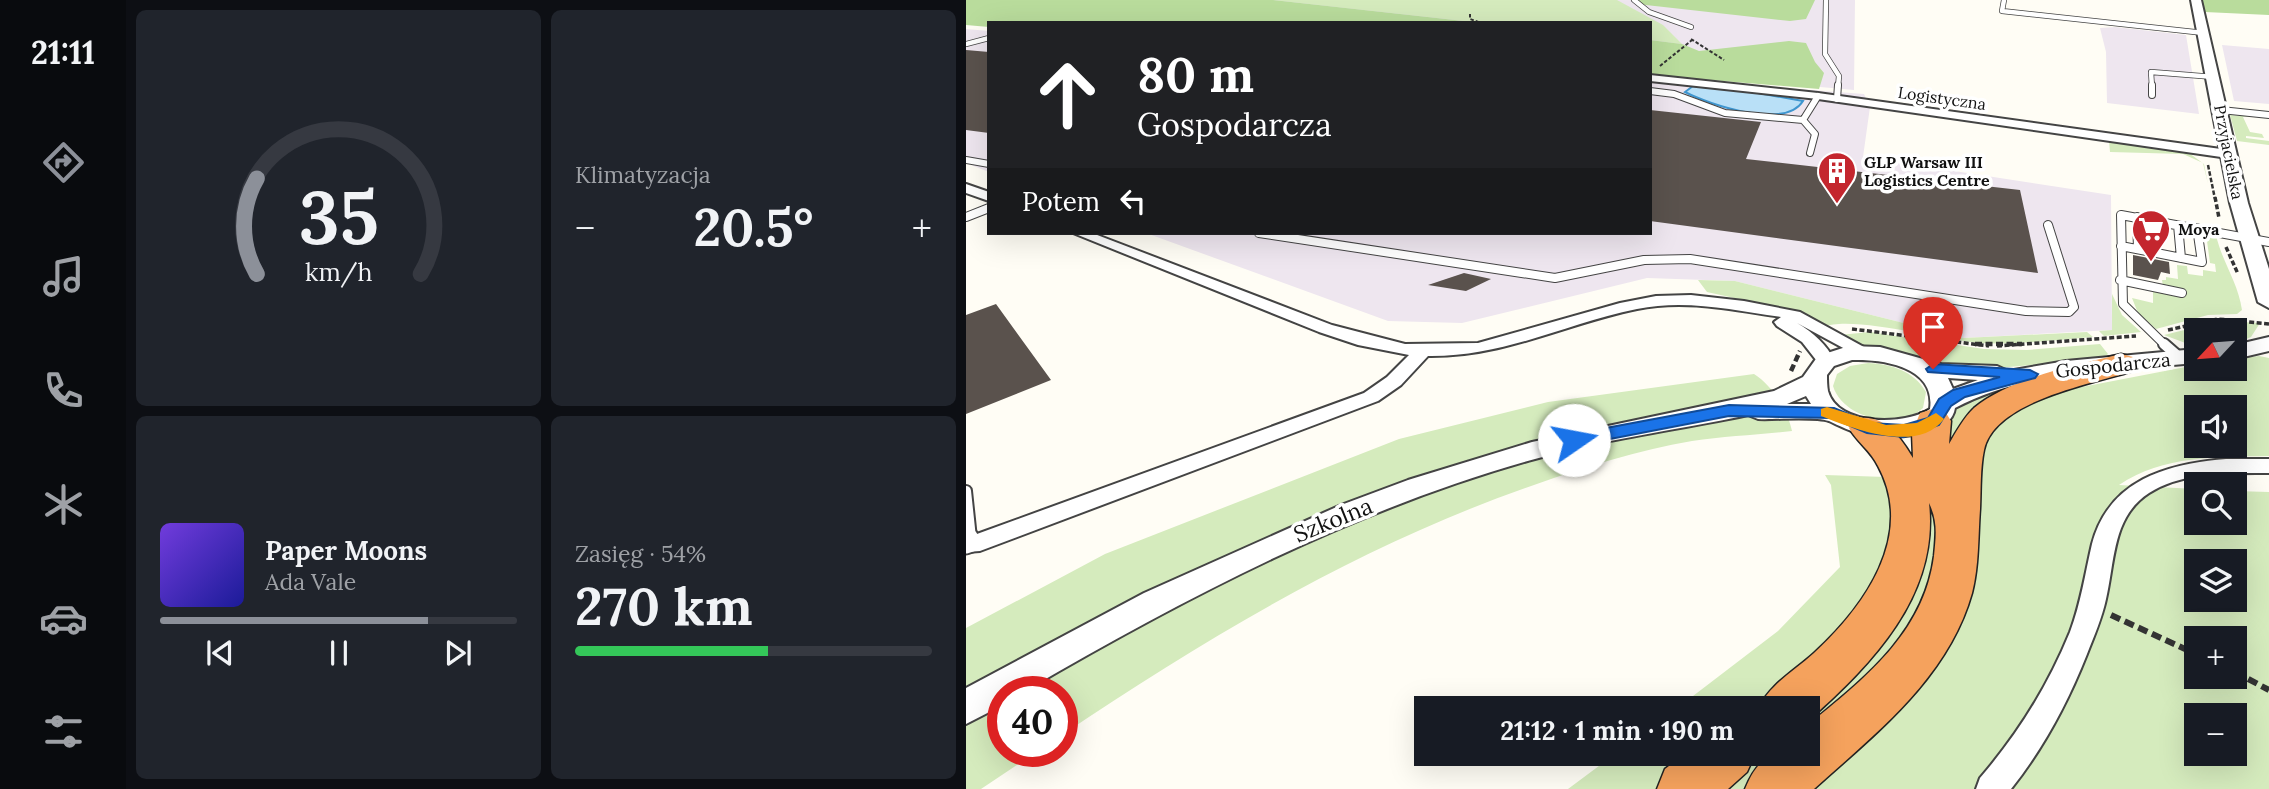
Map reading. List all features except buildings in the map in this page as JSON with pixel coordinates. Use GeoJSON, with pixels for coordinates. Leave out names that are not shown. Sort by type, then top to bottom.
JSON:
{"type":"FeatureCollection","features":[{"type":"Feature","properties":{"kind":"highway"},"geometry":{"type":"LineString","coordinates":[[1773,789],[1882,695],[1913,660],[1933,629],[1949,593],[1955,560],[1956,517],[1962,503],[1961,464],[1965,448],[1984,418],[2004,403],[2028,392],[2121,364]]}},
{"type":"Feature","properties":{"kind":"highway"},"geometry":{"type":"LineString","coordinates":[[1939,412],[1928,437],[1929,451],[1956,517]]}},
{"type":"Feature","properties":{"kind":"highway"},"geometry":{"type":"LineString","coordinates":[[1799,696],[1846,655],[1879,617],[1900,578],[1911,536],[1910,497],[1900,466],[1851,420]]}},
{"type":"Feature","properties":{"kind":"highway"},"geometry":{"type":"LineString","coordinates":[[1685,789],[1713,766]]}},
{"type":"Feature","properties":{"kind":"street","name":"Przyjacielska"},"geometry":{"type":"LineString","coordinates":[[2196,0],[2248,238],[2263,267],[2269,302]]}},
{"type":"Feature","properties":{"kind":"street","name":"Logistyczna"},"geometry":{"type":"LineString","coordinates":[[1652,78],[1818,96],[2228,154]]}},
{"type":"Feature","properties":{"kind":"street"},"geometry":{"type":"LineString","coordinates":[[966,188],[987,196]]}},
{"type":"Feature","properties":{"kind":"street"},"geometry":{"type":"LineString","coordinates":[[1085,235],[1366,343],[1423,351],[1460,351],[1519,342],[1620,308],[1650,301],[1700,299],[1795,316],[1864,352]]}},
{"type":"Feature","properties":{"kind":"street"},"geometry":{"type":"LineString","coordinates":[[1764,310],[1808,338],[1821,350],[1816,392],[1851,420]]}},
{"type":"Feature","properties":{"kind":"street"},"geometry":{"type":"LineString","coordinates":[[2247,349],[2269,344]]}},
{"type":"Feature","properties":{"kind":"street"},"geometry":{"type":"LineString","coordinates":[[969,546],[1371,397],[1394,381],[1423,351]]}},
{"type":"Feature","properties":{"kind":"street","name":"Gospodarcza"},"geometry":{"type":"LineString","coordinates":[[1820,371],[1849,353],[1864,352],[1892,355],[1918,366],[1950,372],[2030,374]]}},
{"type":"Feature","properties":{"kind":"street","name":"Gospodarcza"},"geometry":{"type":"LineString","coordinates":[[1851,420],[1904,431],[1939,412],[1973,387],[2030,374],[2184,357]]}},
{"type":"Feature","properties":{"kind":"street","name":"Gospodarcza"},"geometry":{"type":"LineString","coordinates":[[1918,366],[1938,383],[1939,412]]}},
{"type":"Feature","properties":{"kind":"street","name":"Szkolna"},"geometry":{"type":"LineString","coordinates":[[966,707],[1159,599],[1270,545],[1376,501],[1487,464],[1574,440],[1729,411],[1794,391],[1820,371]]}},
{"type":"Feature","properties":{"kind":"street","name":"Szkolna"},"geometry":{"type":"LineString","coordinates":[[1729,411],[1851,420]]}},
{"type":"Feature","properties":{"kind":"street"},"geometry":{"type":"LineString","coordinates":[[1991,789],[2012,765],[2043,720],[2063,683],[2092,606],[2112,522],[2135,494],[2165,477],[2184,472],[2219,466],[2269,467]]}},
{"type":"Feature","properties":{"kind":"lane"},"geometry":{"type":"LineString","coordinates":[[1633,0],[1649,12],[1691,27]]}},
{"type":"Feature","properties":{"kind":"lane"},"geometry":{"type":"LineString","coordinates":[[1826,0],[1825,54],[1839,76],[1837,99]]}},
{"type":"Feature","properties":{"kind":"lane"},"geometry":{"type":"LineString","coordinates":[[2004,0],[2002,11],[2204,33]]}},
{"type":"Feature","properties":{"kind":"lane"},"geometry":{"type":"LineString","coordinates":[[966,44],[987,39]]}},
{"type":"Feature","properties":{"kind":"lane"},"geometry":{"type":"LineString","coordinates":[[2152,95],[2151,72],[2214,77]]}},
{"type":"Feature","properties":{"kind":"lane"},"geometry":{"type":"LineString","coordinates":[[1652,91],[1674,94],[1725,113],[1803,120],[1815,134],[1810,153]]}},
{"type":"Feature","properties":{"kind":"lane"},"geometry":{"type":"LineString","coordinates":[[1803,120],[1818,96]]}},
{"type":"Feature","properties":{"kind":"lane"},"geometry":{"type":"LineString","coordinates":[[2221,110],[2269,115]]}},
{"type":"Feature","properties":{"kind":"lane"},"geometry":{"type":"LineString","coordinates":[[966,160],[987,164]]}},
{"type":"Feature","properties":{"kind":"lane"},"geometry":{"type":"LineString","coordinates":[[966,216],[987,209]]}},
{"type":"Feature","properties":{"kind":"lane"},"geometry":{"type":"LineString","coordinates":[[2184,354],[2151,333],[2123,304],[2120,280],[2121,215],[2269,242]]}},
{"type":"Feature","properties":{"kind":"lane"},"geometry":{"type":"LineString","coordinates":[[2137,218],[2138,249]]}},
{"type":"Feature","properties":{"kind":"lane"},"geometry":{"type":"LineString","coordinates":[[2154,221],[2156,253]]}},
{"type":"Feature","properties":{"kind":"lane"},"geometry":{"type":"LineString","coordinates":[[1272,235],[1555,278],[1644,260],[1690,259],[2026,311],[2069,312],[2074,307],[2048,225]]}},
{"type":"Feature","properties":{"kind":"lane"},"geometry":{"type":"LineString","coordinates":[[2178,225],[2180,258]]}},
{"type":"Feature","properties":{"kind":"lane"},"geometry":{"type":"LineString","coordinates":[[2121,246],[2202,262],[2197,228]]}},
{"type":"Feature","properties":{"kind":"lane"},"geometry":{"type":"LineString","coordinates":[[2120,280],[2182,293]]}},
{"type":"Feature","properties":{"kind":"lane"},"geometry":{"type":"LineString","coordinates":[[966,491],[969,546]]}},
{"type":"Feature","properties":{"kind":"path"},"geometry":{"type":"LineString","coordinates":[[1471,14],[1471,19],[1476,21]]}},
{"type":"Feature","properties":{"kind":"path"},"geometry":{"type":"LineString","coordinates":[[1653,65],[1658,67],[1692,40]]}},
{"type":"Feature","properties":{"kind":"path"},"geometry":{"type":"LineString","coordinates":[[1844,330],[1871,329],[1956,343],[2007,346],[2151,333],[2212,318],[2248,319],[2269,324]]}},
{"type":"Feature","properties":{"kind":"path"},"geometry":{"type":"LineString","coordinates":[[2092,606],[2184,648]]}},
{"type":"Feature","properties":{"kind":"path"},"geometry":{"type":"LineString","coordinates":[[2247,678],[2269,690]]}},
{"type":"Feature","properties":{"kind":"shaded area"},"geometry":{"type":"Polygon","coordinates":[[[966,0],[1855,0],[1854,90],[1652,72],[1652,21],[1015,21],[966,0]]]}},
{"type":"Feature","properties":{"kind":"shaded area"},"geometry":{"type":"Polygon","coordinates":[[[2115,27],[2186,35],[2199,114],[2107,103],[2106,52],[2100,28],[2115,27]]]}},
{"type":"Feature","properties":{"kind":"shaded area"},"geometry":{"type":"Polygon","coordinates":[[[966,29],[987,31],[987,171],[966,163],[966,29]]]}},
{"type":"Feature","properties":{"kind":"shaded area"},"geometry":{"type":"Polygon","coordinates":[[[2222,45],[2269,49],[2269,104],[2234,101],[2222,45]]]}},
{"type":"Feature","properties":{"kind":"shaded area"},"geometry":{"type":"Polygon","coordinates":[[[1652,78],[1864,94],[1870,107],[1863,157],[2111,195],[2112,330],[1964,338],[1735,281],[1647,278],[1462,323],[1388,321],[1152,235],[1652,235],[1652,78]]]}},
{"type":"Feature","properties":{"kind":"green space"},"geometry":{"type":"Polygon","coordinates":[[[966,0],[1273,0],[1464,21],[987,21],[987,27],[966,25],[966,0]]]}},
{"type":"Feature","properties":{"kind":"green space"},"geometry":{"type":"Polygon","coordinates":[[[1273,0],[1617,0],[1663,25],[1682,44],[1652,40],[1652,21],[1464,21],[1273,0]]]}},
{"type":"Feature","properties":{"kind":"green space"},"geometry":{"type":"Polygon","coordinates":[[[1636,0],[1815,0],[1806,19],[1790,21],[1637,4],[1636,0]]]}},
{"type":"Feature","properties":{"kind":"green space"},"geometry":{"type":"Polygon","coordinates":[[[2202,0],[2269,0],[2269,15],[2205,12],[2202,0]]]}},
{"type":"Feature","properties":{"kind":"green space"},"geometry":{"type":"Polygon","coordinates":[[[1652,40],[1682,44],[1699,51],[1789,41],[1806,43],[1824,73],[1819,89],[1652,75],[1652,40]]]}},
{"type":"Feature","properties":{"kind":"green space"},"geometry":{"type":"Polygon","coordinates":[[[2230,115],[2253,117],[2243,117],[2250,132],[2262,134],[2264,138],[2246,138],[2269,141],[2269,145],[2237,141],[2230,115]]]}},
{"type":"Feature","properties":{"kind":"green space"},"geometry":{"type":"Polygon","coordinates":[[[2109,141],[2189,153],[2202,163],[2183,154],[2110,152],[2109,141]]]}},
{"type":"Feature","properties":{"kind":"green space"},"geometry":{"type":"Polygon","coordinates":[[[2201,235],[2216,235],[2242,310],[2237,314],[2184,318],[2184,321],[2156,329],[2138,313],[2132,298],[2153,303],[2153,290],[2163,286],[2162,280],[2166,280],[2166,277],[2178,279],[2177,265],[2187,266],[2188,274],[2203,276],[2203,270],[2216,272],[2215,264],[2210,263],[2207,241],[2201,235]]]}},
{"type":"Feature","properties":{"kind":"green space"},"geometry":{"type":"Polygon","coordinates":[[[1698,280],[1735,281],[1964,338],[2087,332],[2093,337],[2022,343],[1979,343],[1875,326],[1837,324],[1824,327],[1775,307],[1707,292],[1698,280]]]}},
{"type":"Feature","properties":{"kind":"green space"},"geometry":{"type":"Polygon","coordinates":[[[2112,294],[2122,315],[2141,332],[2104,336],[2099,331],[2112,330],[2112,294]]]}},
{"type":"Feature","properties":{"kind":"green space"},"geometry":{"type":"Polygon","coordinates":[[[2247,322],[2260,323],[2247,339],[2247,322]]]}},
{"type":"Feature","properties":{"kind":"green space"},"geometry":{"type":"Polygon","coordinates":[[[2184,330],[2184,342],[2164,335],[2184,330]]]}},
{"type":"Feature","properties":{"kind":"green space"},"geometry":{"type":"Polygon","coordinates":[[[1870,332],[1984,349],[2027,350],[2100,344],[2108,354],[2101,359],[1998,368],[1929,363],[1898,352],[1859,344],[1839,335],[1870,332]]]}},
{"type":"Feature","properties":{"kind":"green space"},"geometry":{"type":"Polygon","coordinates":[[[2247,358],[2269,358],[2269,456],[2247,457],[2247,395],[2184,395],[2184,458],[2211,458],[2154,468],[2119,485],[2184,488],[2184,535],[2247,535],[2247,491],[2269,492],[2269,789],[1568,789],[1599,766],[1820,766],[1820,696],[1693,696],[1778,631],[1840,567],[1831,485],[1825,475],[1948,479],[1949,424],[1953,413],[1961,405],[1980,393],[2026,384],[2016,390],[1973,462],[2002,415],[2056,392],[2184,367],[2184,382],[2247,382],[2247,358]]]}},
{"type":"Feature","properties":{"kind":"green space"},"geometry":{"type":"Polygon","coordinates":[[[1868,363],[1893,367],[1915,379],[1926,392],[1923,408],[1913,415],[1887,420],[1860,414],[1848,407],[1833,386],[1837,374],[1850,366],[1868,363]]]}},
{"type":"Feature","properties":{"kind":"green space"},"geometry":{"type":"Polygon","coordinates":[[[1754,374],[1778,399],[1792,431],[1704,439],[1652,449],[1573,472],[1471,509],[1409,535],[1290,595],[1175,662],[1078,724],[1078,676],[987,676],[987,767],[1014,767],[981,789],[966,789],[966,628],[1105,554],[1399,439],[1548,402],[1754,374]]]}},
{"type":"Feature","properties":{"kind":"water"},"geometry":{"type":"Polygon","coordinates":[[[1693,86],[1741,90],[1803,101],[1794,109],[1780,114],[1747,112],[1711,103],[1685,92],[1693,86]]]}},
{"type":"Feature","properties":{"kind":"slow traffic"},"geometry":{"type":"LineString","coordinates":[[1827,412],[1867,428],[1886,431],[1921,428],[1936,419]]}},
{"type":"Feature","properties":{"kind":"place","name":"GLP Warsaw III Logistics Centre"},"geometry":{"type":"Point","coordinates":[1837,205]}},
{"type":"Feature","properties":{"kind":"place","name":"Moya"},"geometry":{"type":"Point","coordinates":[2151,263]}},
{"type":"Feature","properties":{"kind":"route"},"geometry":{"type":"LineString","coordinates":[[1574,440],[1673,419],[1729,411],[1834,413],[1867,428],[1904,431],[1921,428],[1933,421],[1941,413],[1945,403],[1959,393],[1973,387],[2030,374],[1950,372],[1933,369]]}}]}
